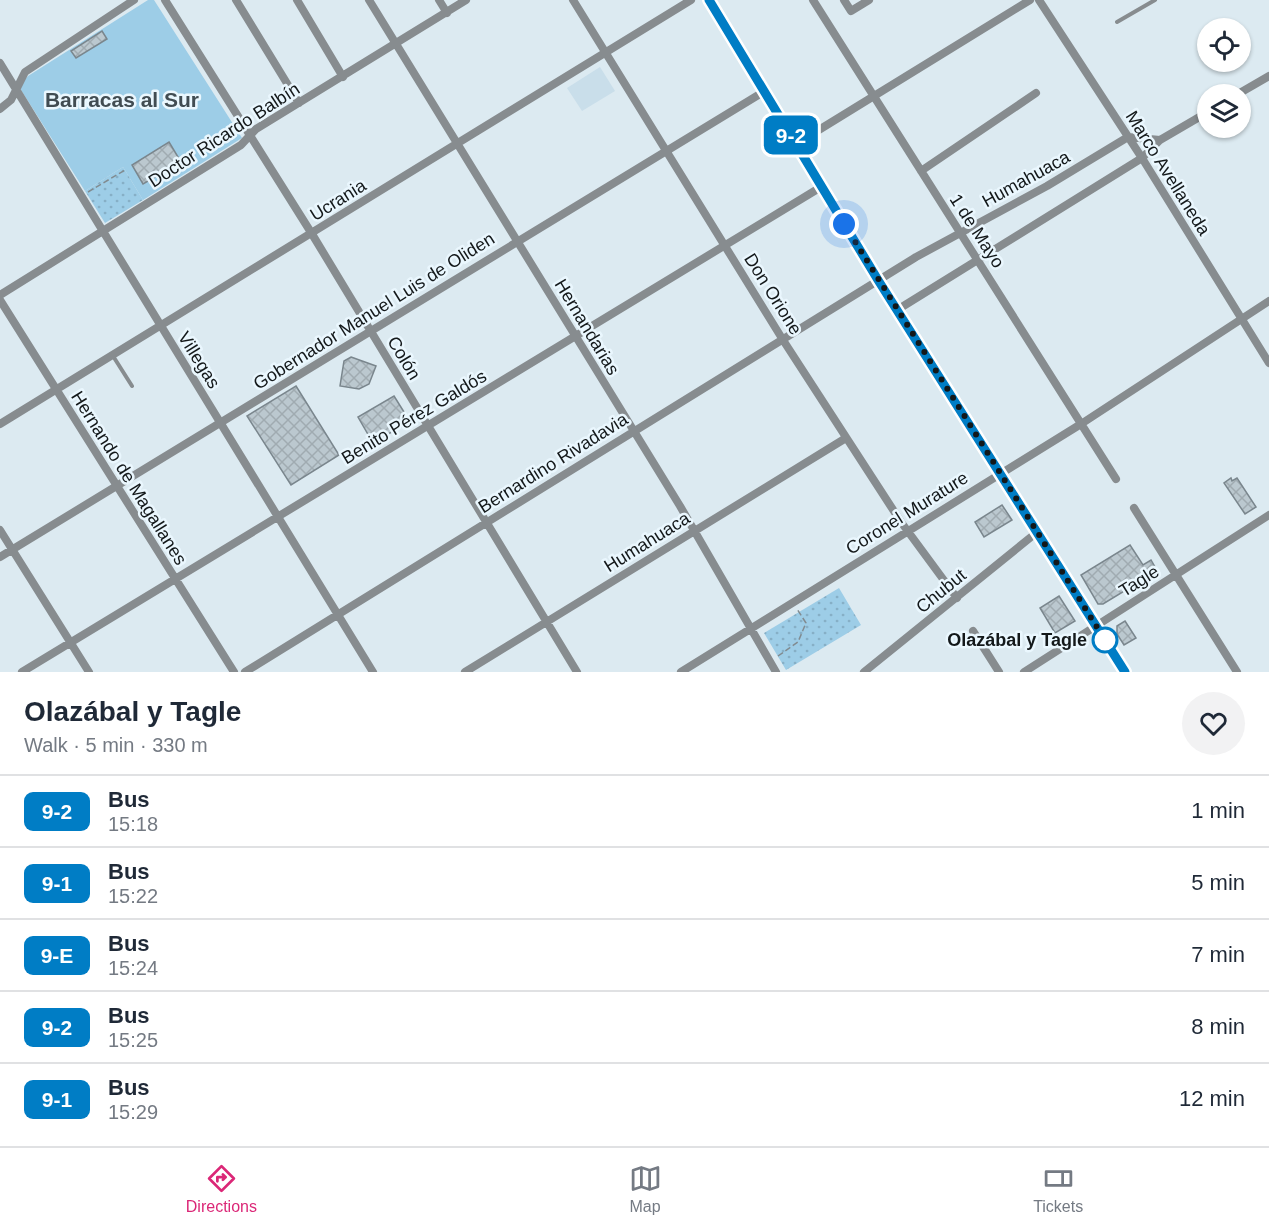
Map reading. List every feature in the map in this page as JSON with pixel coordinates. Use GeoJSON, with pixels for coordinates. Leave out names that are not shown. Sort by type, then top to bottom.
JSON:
{"type":"FeatureCollection","features":[{"type":"Feature","properties":{"kind":"street"},"geometry":{"type":"LineString","coordinates":[[0,110],[11,100],[25,72],[134,0]]}},
{"type":"Feature","properties":{"kind":"street","name":"Colón"},"geometry":{"type":"LineString","coordinates":[[165,0],[312,234],[577,672]]}},
{"type":"Feature","properties":{"kind":"street"},"geometry":{"type":"LineString","coordinates":[[236,0],[300,103]]}},
{"type":"Feature","properties":{"kind":"street"},"geometry":{"type":"LineString","coordinates":[[297,0],[343,77]]}},
{"type":"Feature","properties":{"kind":"street","name":"Hernandarias"},"geometry":{"type":"LineString","coordinates":[[369,0],[694,531],[776,672]]}},
{"type":"Feature","properties":{"kind":"street"},"geometry":{"type":"LineString","coordinates":[[439,0],[447,13]]}},
{"type":"Feature","properties":{"kind":"street","name":"Doctor Ricardo Balbín"},"geometry":{"type":"LineString","coordinates":[[0,297],[241,145],[256,129],[397,45],[466,0]]}},
{"type":"Feature","properties":{"kind":"street","name":"Don Orione"},"geometry":{"type":"LineString","coordinates":[[573,0],[783,340],[908,531],[957,598]]}},
{"type":"Feature","properties":{"kind":"street","name":"Ucrania"},"geometry":{"type":"LineString","coordinates":[[0,424],[691,0]]}},
{"type":"Feature","properties":{"kind":"street"},"geometry":{"type":"LineString","coordinates":[[710,0],[878,280],[1125,672]]}},
{"type":"Feature","properties":{"kind":"street","name":"1 de Mayo"},"geometry":{"type":"LineString","coordinates":[[813,0],[1116,479]]}},
{"type":"Feature","properties":{"kind":"street"},"geometry":{"type":"LineString","coordinates":[[844,0],[851,11],[869,0]]}},
{"type":"Feature","properties":{"kind":"street"},"geometry":{"type":"LineString","coordinates":[[796,144],[1030,0]]}},
{"type":"Feature","properties":{"kind":"street","name":"Marco Avellaneda"},"geometry":{"type":"LineString","coordinates":[[1039,0],[1142,158],[1269,363]]}},
{"type":"Feature","properties":{"kind":"street","name":"Villegas"},"geometry":{"type":"LineString","coordinates":[[0,63],[373,672]]}},
{"type":"Feature","properties":{"kind":"street"},"geometry":{"type":"LineString","coordinates":[[1251,86],[1269,76]]}},
{"type":"Feature","properties":{"kind":"street","name":"Gobernador Manuel Luis de Oliden"},"geometry":{"type":"LineString","coordinates":[[0,557],[765,91]]}},
{"type":"Feature","properties":{"kind":"street"},"geometry":{"type":"LineString","coordinates":[[921,171],[1036,93]]}},
{"type":"Feature","properties":{"kind":"street"},"geometry":{"type":"LineString","coordinates":[[897,310],[1142,158],[1160,140],[1197,118]]}},
{"type":"Feature","properties":{"kind":"street"},"geometry":{"type":"LineString","coordinates":[[1128,137],[1160,140]]}},
{"type":"Feature","properties":{"kind":"street","name":"Humahuaca"},"geometry":{"type":"LineString","coordinates":[[878,280],[1047,186],[1128,137]]}},
{"type":"Feature","properties":{"kind":"street","name":"Benito Pérez Galdós"},"geometry":{"type":"LineString","coordinates":[[22,672],[821,187]]}},
{"type":"Feature","properties":{"kind":"street","name":"Bernardino Rivadavia"},"geometry":{"type":"LineString","coordinates":[[245,672],[878,280]]}},
{"type":"Feature","properties":{"kind":"street","name":"Hernando de Magallanes"},"geometry":{"type":"LineString","coordinates":[[0,297],[115,487],[234,672]]}},
{"type":"Feature","properties":{"kind":"street","name":"Coronel Murature"},"geometry":{"type":"LineString","coordinates":[[681,672],[1081,424],[1269,301]]}},
{"type":"Feature","properties":{"kind":"street","name":"Humahuaca"},"geometry":{"type":"LineString","coordinates":[[465,672],[846,438]]}},
{"type":"Feature","properties":{"kind":"street"},"geometry":{"type":"LineString","coordinates":[[1134,508],[1237,672]]}},
{"type":"Feature","properties":{"kind":"street","name":"Tagle"},"geometry":{"type":"LineString","coordinates":[[1024,672],[1269,515]]}},
{"type":"Feature","properties":{"kind":"street"},"geometry":{"type":"LineString","coordinates":[[0,530],[89,672]]}},
{"type":"Feature","properties":{"kind":"street","name":"Chubut"},"geometry":{"type":"LineString","coordinates":[[864,672],[1036,533]]}},
{"type":"Feature","properties":{"kind":"street"},"geometry":{"type":"LineString","coordinates":[[973,631],[999,672]]}},
{"type":"Feature","properties":{"kind":"lane"},"geometry":{"type":"LineString","coordinates":[[1117,22],[1155,0]]}},
{"type":"Feature","properties":{"kind":"lane"},"geometry":{"type":"LineString","coordinates":[[112,355],[132,386]]}},
{"type":"Feature","properties":{"kind":"path"},"geometry":{"type":"LineString","coordinates":[[82,195],[125,170]]}},
{"type":"Feature","properties":{"kind":"path"},"geometry":{"type":"LineString","coordinates":[[770,661],[798,642],[806,623],[793,602]]}},
{"type":"Feature","properties":{"kind":"shaded area"},"geometry":{"type":"Polygon","coordinates":[[[148,0],[154,0],[242,138],[143,200],[123,167],[85,191],[21,90],[21,84],[28,76],[148,0]]]}},
{"type":"Feature","properties":{"kind":"shaded area"},"geometry":{"type":"Polygon","coordinates":[[[600,67],[615,91],[582,111],[567,88],[600,67]]]}},
{"type":"Feature","properties":{"kind":"shaded area"},"geometry":{"type":"Polygon","coordinates":[[[123,167],[143,200],[105,223],[85,191],[123,167]]]}},
{"type":"Feature","properties":{"kind":"shaded area"},"geometry":{"type":"Polygon","coordinates":[[[839,588],[861,625],[786,670],[764,633],[839,588]]]}},
{"type":"Feature","properties":{"kind":"building"},"geometry":{"type":"Polygon","coordinates":[[[102,31],[107,39],[76,58],[71,51],[102,31]]]}},
{"type":"Feature","properties":{"kind":"building"},"geometry":{"type":"Polygon","coordinates":[[[169,142],[181,162],[143,184],[132,165],[169,142]]]}},
{"type":"Feature","properties":{"kind":"building"},"geometry":{"type":"Polygon","coordinates":[[[351,357],[376,366],[369,384],[359,389],[340,386],[344,361],[351,357]]]}},
{"type":"Feature","properties":{"kind":"building"},"geometry":{"type":"Polygon","coordinates":[[[296,386],[339,455],[291,485],[247,416],[296,386]]]}},
{"type":"Feature","properties":{"kind":"building"},"geometry":{"type":"Polygon","coordinates":[[[394,396],[404,412],[402,426],[373,443],[358,417],[394,396]]]}},
{"type":"Feature","properties":{"kind":"building"},"geometry":{"type":"Polygon","coordinates":[[[1231,478],[1232,481],[1237,478],[1256,507],[1245,514],[1224,483],[1231,478]]]}},
{"type":"Feature","properties":{"kind":"building"},"geometry":{"type":"Polygon","coordinates":[[[1002,505],[1012,520],[984,537],[975,522],[1002,505]]]}},
{"type":"Feature","properties":{"kind":"building"},"geometry":{"type":"Polygon","coordinates":[[[1130,545],[1143,565],[1151,560],[1155,567],[1154,573],[1103,604],[1098,604],[1081,575],[1130,545]]]}},
{"type":"Feature","properties":{"kind":"building"},"geometry":{"type":"Polygon","coordinates":[[[1059,596],[1075,621],[1055,633],[1040,608],[1059,596]]]}},
{"type":"Feature","properties":{"kind":"building"},"geometry":{"type":"Polygon","coordinates":[[[1125,621],[1136,638],[1124,645],[1117,634],[1117,626],[1125,621]]]}},
{"type":"Feature","properties":{"kind":"bus line","name":"9-2"},"geometry":{"type":"LineString","coordinates":[[709,0],[878,280],[1048,554],[1125,672]]}},
{"type":"Feature","properties":{"kind":"place","name":"Olazábal y Tagle"},"geometry":{"type":"Point","coordinates":[1105,640]}},
{"type":"Feature","properties":{"kind":"district","name":"Barracas al Sur"},"geometry":{"type":"Point","coordinates":[122,99]}},
{"type":"Feature","properties":{"kind":"route"},"geometry":{"type":"LineString","coordinates":[[844,224],[1048,554],[1105,640]]}}]}
